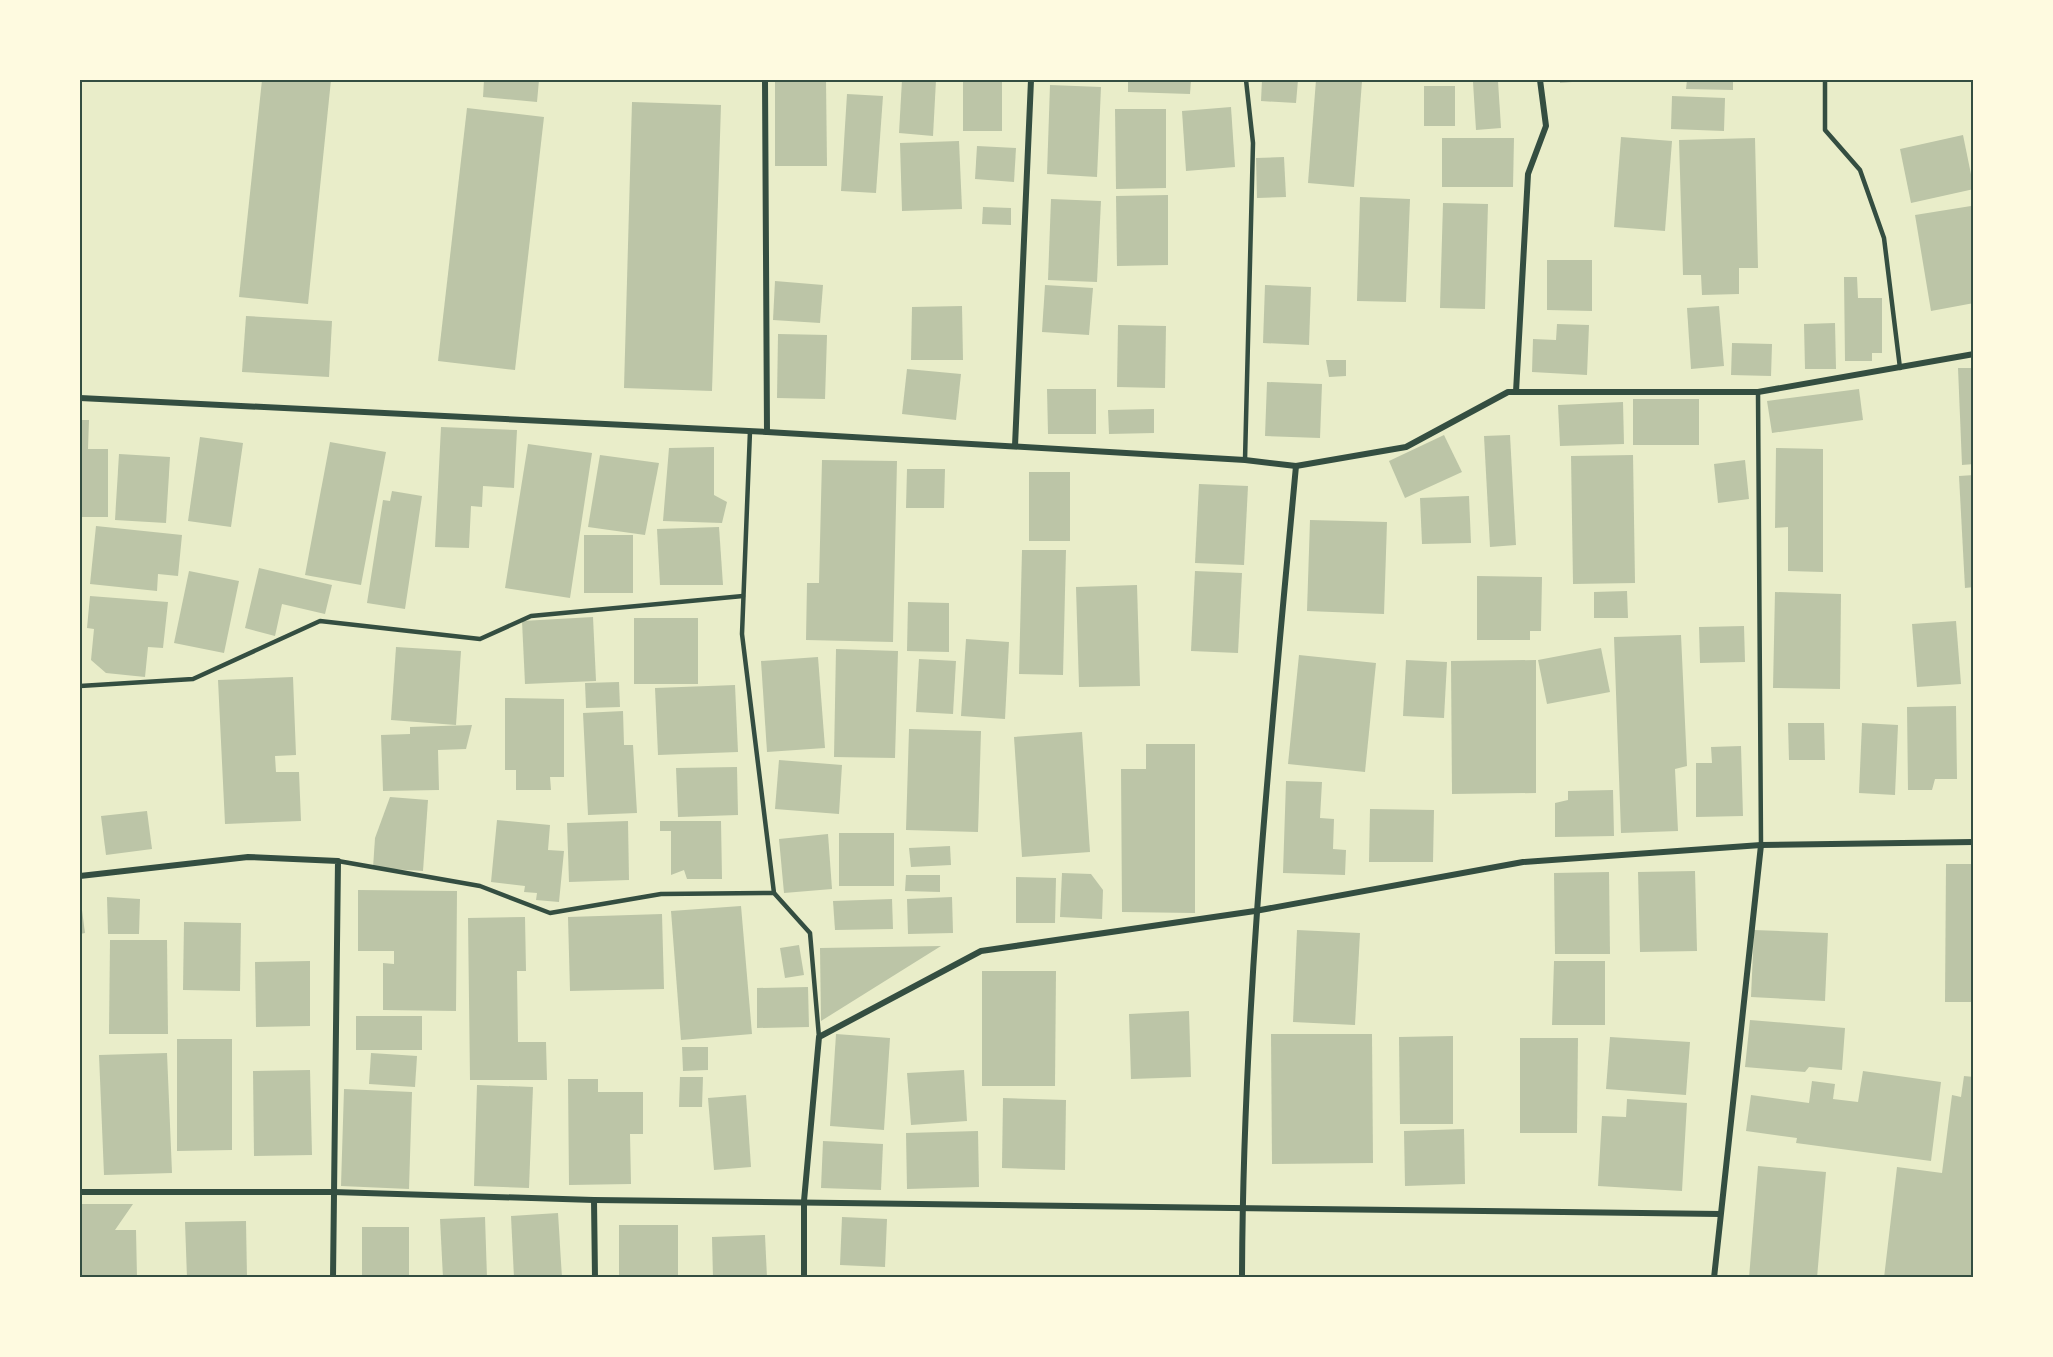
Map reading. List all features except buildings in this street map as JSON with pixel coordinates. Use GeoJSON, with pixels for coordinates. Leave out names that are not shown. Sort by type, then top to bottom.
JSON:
{"type":"FeatureCollection","features":[{"type":"Feature","properties":{"kind":"street"},"geometry":{"type":"LineString","coordinates":[[765,80],[767,432]]}},
{"type":"Feature","properties":{"kind":"street"},"geometry":{"type":"LineString","coordinates":[[1015,446],[1031,80]]}},
{"type":"Feature","properties":{"kind":"street"},"geometry":{"type":"LineString","coordinates":[[1516,392],[1528,174],[1546,126],[1540,80]]}},
{"type":"Feature","properties":{"kind":"street"},"geometry":{"type":"LineString","coordinates":[[80,398],[750,431],[1245,460],[1296,466],[1406,447],[1508,392],[1758,392],[1974,354]]}},
{"type":"Feature","properties":{"kind":"street"},"geometry":{"type":"LineString","coordinates":[[1242,1278],[1242,1209],[1255,911],[1296,466]]}},
{"type":"Feature","properties":{"kind":"street"},"geometry":{"type":"LineString","coordinates":[[804,1278],[804,1201],[819,1038],[981,951],[1255,911],[1523,862],[1761,845],[1974,842]]}},
{"type":"Feature","properties":{"kind":"street"},"geometry":{"type":"LineString","coordinates":[[1714,1278],[1761,845]]}},
{"type":"Feature","properties":{"kind":"street"},"geometry":{"type":"LineString","coordinates":[[80,876],[248,857],[338,861],[333,1278]]}},
{"type":"Feature","properties":{"kind":"street"},"geometry":{"type":"LineString","coordinates":[[80,1192],[333,1192],[594,1200],[1720,1214]]}},
{"type":"Feature","properties":{"kind":"street"},"geometry":{"type":"LineString","coordinates":[[594,1200],[596,1278]]}},
{"type":"Feature","properties":{"kind":"lane"},"geometry":{"type":"LineString","coordinates":[[1245,460],[1253,143],[1246,80]]}},
{"type":"Feature","properties":{"kind":"lane"},"geometry":{"type":"LineString","coordinates":[[1825,80],[1825,130],[1860,170],[1884,238],[1900,368]]}},
{"type":"Feature","properties":{"kind":"lane"},"geometry":{"type":"LineString","coordinates":[[1758,392],[1761,845]]}},
{"type":"Feature","properties":{"kind":"lane"},"geometry":{"type":"LineString","coordinates":[[750,431],[742,634],[774,893],[810,933],[819,1038]]}},
{"type":"Feature","properties":{"kind":"lane"},"geometry":{"type":"LineString","coordinates":[[80,686],[193,679],[320,621],[480,639],[531,616],[743,596]]}},
{"type":"Feature","properties":{"kind":"lane"},"geometry":{"type":"LineString","coordinates":[[338,861],[480,886],[550,912],[661,894],[774,893]]}}]}
